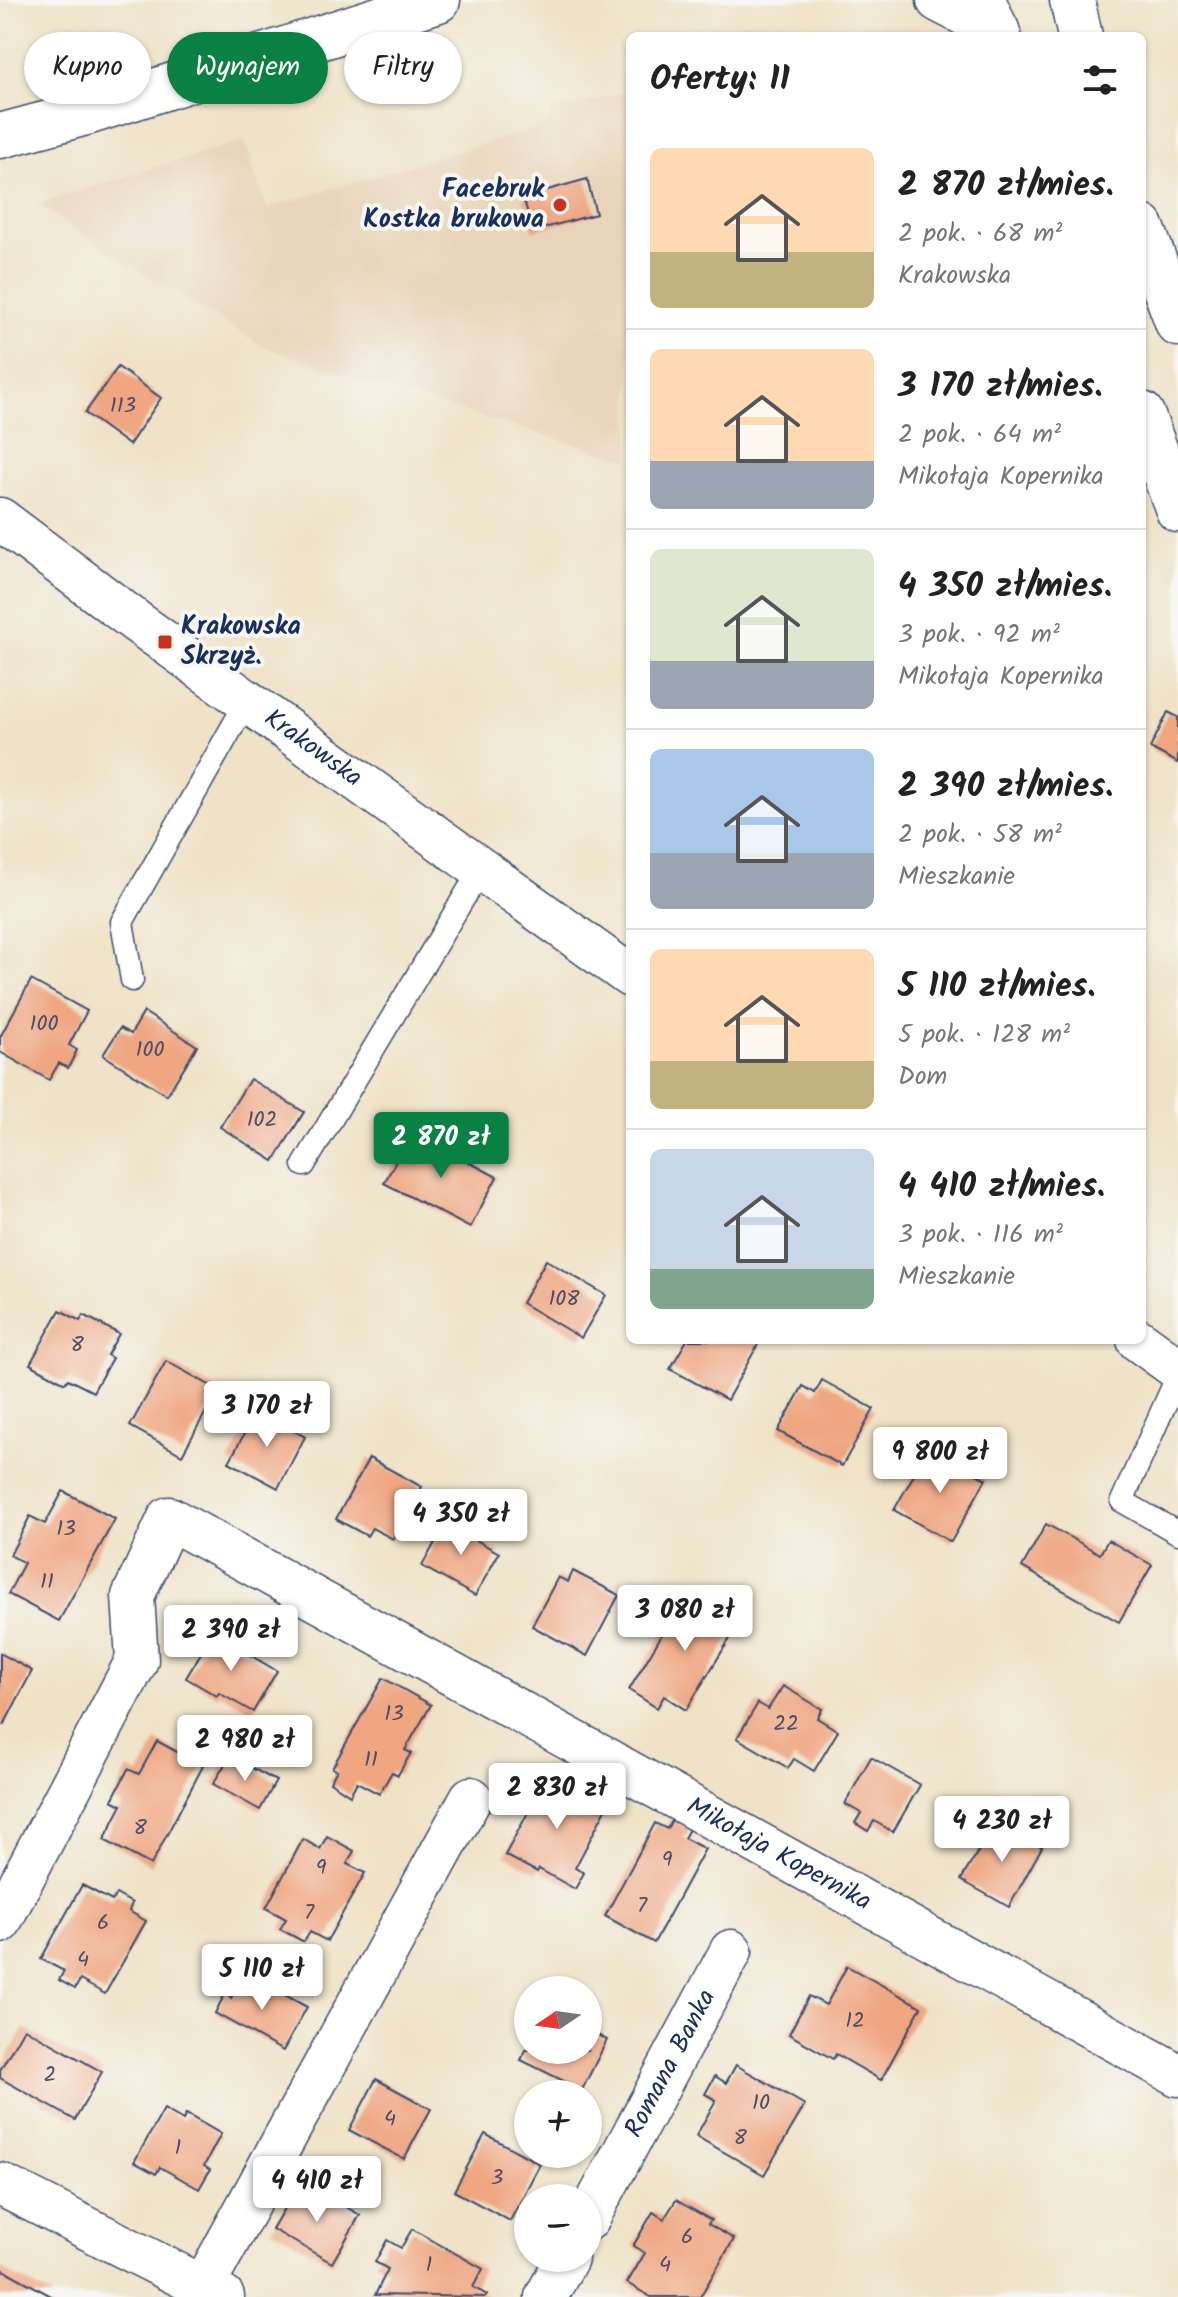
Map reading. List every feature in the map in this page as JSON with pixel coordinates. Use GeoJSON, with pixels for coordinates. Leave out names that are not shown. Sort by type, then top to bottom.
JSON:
{"type":"FeatureCollection","features":[{"type":"Feature","properties":{"kind":"street"},"geometry":{"type":"LineString","coordinates":[[939,0],[953,9],[993,22]]}},
{"type":"Feature","properties":{"kind":"street"},"geometry":{"type":"LineString","coordinates":[[1072,0],[1079,32]]}},
{"type":"Feature","properties":{"kind":"street"},"geometry":{"type":"LineString","coordinates":[[0,136],[86,113],[421,3]]}},
{"type":"Feature","properties":{"kind":"street"},"geometry":{"type":"LineString","coordinates":[[1146,238],[1178,324]]}},
{"type":"Feature","properties":{"kind":"street"},"geometry":{"type":"LineString","coordinates":[[1146,425],[1178,510]]}},
{"type":"Feature","properties":{"kind":"street","name":"Krakowska"},"geometry":{"type":"LineString","coordinates":[[0,519],[626,973]]}},
{"type":"Feature","properties":{"kind":"street"},"geometry":{"type":"LineString","coordinates":[[1143,1344],[1178,1372]]}},
{"type":"Feature","properties":{"kind":"street","name":"Mikołaja Kopernika"},"geometry":{"type":"LineString","coordinates":[[0,1922],[137,1660],[133,1596],[169,1518],[1178,2075]]}},
{"type":"Feature","properties":{"kind":"street"},"geometry":{"type":"LineString","coordinates":[[0,2184],[213,2292],[471,1798]]}},
{"type":"Feature","properties":{"kind":"street","name":"Romana Banka"},"geometry":{"type":"LineString","coordinates":[[602,2193],[731,1951]]}},
{"type":"Feature","properties":{"kind":"street"},"geometry":{"type":"LineString","coordinates":[[546,2297],[559,2272]]}},
{"type":"Feature","properties":{"kind":"lane"},"geometry":{"type":"LineString","coordinates":[[132,980],[122,922],[247,701]]}},
{"type":"Feature","properties":{"kind":"lane"},"geometry":{"type":"LineString","coordinates":[[304,1165],[481,869]]}},
{"type":"Feature","properties":{"kind":"lane"},"geometry":{"type":"LineString","coordinates":[[1178,1372],[1122,1501],[1178,1533]]}},
{"type":"Feature","properties":{"kind":"shaded area"},"geometry":{"type":"Polygon","coordinates":[[[626,92],[626,459],[399,393],[265,347],[112,254],[38,204],[244,140],[267,208],[551,124],[551,111],[626,92]]]}},
{"type":"Feature","properties":{"kind":"building","name":"Facebruk Kostka brukowa"},"geometry":{"type":"Polygon","coordinates":[[[587,179],[596,214],[533,231],[523,197],[587,179]]]}},
{"type":"Feature","properties":{"kind":"building"},"geometry":{"type":"Polygon","coordinates":[[[118,367],[161,398],[129,445],[85,413],[118,367]]]}},
{"type":"Feature","properties":{"kind":"building"},"geometry":{"type":"Polygon","coordinates":[[[1168,712],[1178,717],[1178,763],[1150,748],[1168,712]]]}},
{"type":"Feature","properties":{"kind":"building"},"geometry":{"type":"Polygon","coordinates":[[[31,980],[87,1011],[69,1045],[77,1050],[68,1068],[59,1063],[49,1080],[0,1052],[0,1037],[31,980]]]}},
{"type":"Feature","properties":{"kind":"building"},"geometry":{"type":"Polygon","coordinates":[[[144,1012],[197,1046],[167,1095],[103,1055],[120,1028],[131,1034],[144,1012]]]}},
{"type":"Feature","properties":{"kind":"building"},"geometry":{"type":"Polygon","coordinates":[[[250,1079],[304,1112],[274,1161],[220,1127],[250,1079]]]}},
{"type":"Feature","properties":{"kind":"building"},"geometry":{"type":"Polygon","coordinates":[[[412,1132],[497,1177],[470,1228],[384,1183],[412,1132]]]}},
{"type":"Feature","properties":{"kind":"building"},"geometry":{"type":"Polygon","coordinates":[[[546,1260],[606,1295],[581,1338],[522,1303],[546,1260]]]}},
{"type":"Feature","properties":{"kind":"building"},"geometry":{"type":"Polygon","coordinates":[[[60,1310],[80,1321],[84,1315],[119,1334],[107,1355],[112,1358],[93,1392],[68,1379],[65,1383],[30,1364],[60,1310]]]}},
{"type":"Feature","properties":{"kind":"building"},"geometry":{"type":"Polygon","coordinates":[[[685,1344],[758,1344],[727,1400],[670,1369],[685,1344]]]}},
{"type":"Feature","properties":{"kind":"building"},"geometry":{"type":"Polygon","coordinates":[[[166,1361],[218,1390],[182,1455],[130,1426],[166,1361]]]}},
{"type":"Feature","properties":{"kind":"building"},"geometry":{"type":"Polygon","coordinates":[[[822,1380],[874,1409],[842,1466],[778,1431],[803,1386],[815,1393],[822,1380]]]}},
{"type":"Feature","properties":{"kind":"building"},"geometry":{"type":"Polygon","coordinates":[[[257,1410],[305,1437],[278,1488],[229,1462],[257,1410]]]}},
{"type":"Feature","properties":{"kind":"building"},"geometry":{"type":"Polygon","coordinates":[[[929,1448],[986,1479],[951,1542],[894,1510],[929,1448]]]}},
{"type":"Feature","properties":{"kind":"building"},"geometry":{"type":"Polygon","coordinates":[[[369,1458],[422,1487],[393,1539],[372,1528],[367,1536],[336,1519],[369,1458]]]}},
{"type":"Feature","properties":{"kind":"building"},"geometry":{"type":"Polygon","coordinates":[[[63,1491],[115,1519],[59,1621],[8,1594],[24,1563],[10,1555],[30,1516],[45,1524],[63,1491]]]}},
{"type":"Feature","properties":{"kind":"building"},"geometry":{"type":"Polygon","coordinates":[[[462,1519],[480,1529],[474,1539],[499,1553],[475,1596],[422,1566],[447,1521],[458,1527],[462,1519]]]}},
{"type":"Feature","properties":{"kind":"building"},"geometry":{"type":"Polygon","coordinates":[[[1046,1524],[1100,1554],[1108,1540],[1152,1565],[1119,1622],[1022,1567],[1046,1524]]]}},
{"type":"Feature","properties":{"kind":"building"},"geometry":{"type":"Polygon","coordinates":[[[573,1571],[619,1595],[587,1656],[532,1626],[558,1577],[568,1582],[573,1571]]]}},
{"type":"Feature","properties":{"kind":"building"},"geometry":{"type":"Polygon","coordinates":[[[688,1591],[740,1622],[686,1710],[664,1696],[657,1708],[629,1690],[688,1591]]]}},
{"type":"Feature","properties":{"kind":"building"},"geometry":{"type":"Polygon","coordinates":[[[213,1633],[277,1671],[253,1712],[186,1678],[213,1633]]]}},
{"type":"Feature","properties":{"kind":"building"},"geometry":{"type":"Polygon","coordinates":[[[0,1653],[32,1671],[4,1725],[0,1724],[0,1653]]]}},
{"type":"Feature","properties":{"kind":"building"},"geometry":{"type":"Polygon","coordinates":[[[383,1678],[431,1705],[405,1750],[411,1753],[398,1775],[392,1772],[379,1794],[357,1782],[350,1795],[330,1782],[337,1770],[332,1768],[383,1678]]]}},
{"type":"Feature","properties":{"kind":"building"},"geometry":{"type":"Polygon","coordinates":[[[783,1686],[822,1709],[817,1718],[838,1731],[814,1771],[794,1759],[788,1768],[737,1738],[758,1703],[768,1709],[783,1686]]]}},
{"type":"Feature","properties":{"kind":"building"},"geometry":{"type":"Polygon","coordinates":[[[157,1741],[203,1766],[151,1865],[104,1840],[122,1805],[112,1800],[128,1769],[139,1774],[157,1741]]]}},
{"type":"Feature","properties":{"kind":"building"},"geometry":{"type":"Polygon","coordinates":[[[230,1756],[276,1781],[260,1810],[213,1784],[230,1756]]]}},
{"type":"Feature","properties":{"kind":"building"},"geometry":{"type":"Polygon","coordinates":[[[871,1757],[920,1785],[893,1832],[874,1821],[868,1831],[855,1823],[861,1813],[845,1804],[871,1757]]]}},
{"type":"Feature","properties":{"kind":"building"},"geometry":{"type":"Polygon","coordinates":[[[550,1772],[581,1789],[579,1794],[606,1809],[575,1868],[584,1873],[575,1889],[505,1855],[550,1772]]]}},
{"type":"Feature","properties":{"kind":"building"},"geometry":{"type":"Polygon","coordinates":[[[672,1819],[689,1829],[684,1838],[705,1849],[654,1943],[605,1916],[655,1823],[667,1829],[672,1819]]]}},
{"type":"Feature","properties":{"kind":"building"},"geometry":{"type":"Polygon","coordinates":[[[996,1821],[1042,1847],[1009,1907],[961,1880],[996,1821]]]}},
{"type":"Feature","properties":{"kind":"building"},"geometry":{"type":"Polygon","coordinates":[[[327,1836],[354,1851],[347,1864],[365,1873],[327,1941],[310,1932],[304,1942],[280,1929],[286,1919],[266,1908],[303,1839],[320,1849],[327,1836]]]}},
{"type":"Feature","properties":{"kind":"building"},"geometry":{"type":"Polygon","coordinates":[[[82,1885],[112,1901],[116,1894],[132,1903],[129,1911],[146,1921],[105,1994],[80,1980],[75,1989],[59,1980],[64,1971],[41,1959],[82,1885]]]}},
{"type":"Feature","properties":{"kind":"building"},"geometry":{"type":"Polygon","coordinates":[[[847,1966],[921,2007],[881,2080],[836,2054],[833,2059],[789,2034],[809,1996],[826,2005],[847,1966]]]}},
{"type":"Feature","properties":{"kind":"building"},"geometry":{"type":"Polygon","coordinates":[[[244,1973],[307,2007],[283,2051],[215,2013],[225,1994],[231,1998],[244,1973]]]}},
{"type":"Feature","properties":{"kind":"building"},"geometry":{"type":"Polygon","coordinates":[[[24,2028],[102,2072],[75,2120],[0,2078],[0,2070],[24,2028]]]}},
{"type":"Feature","properties":{"kind":"building"},"geometry":{"type":"Polygon","coordinates":[[[529,2064],[595,2064],[587,2080],[562,2080],[529,2064]]]}},
{"type":"Feature","properties":{"kind":"building"},"geometry":{"type":"Polygon","coordinates":[[[736,2065],[805,2105],[764,2175],[696,2136],[716,2100],[705,2094],[715,2076],[726,2083],[736,2065]]]}},
{"type":"Feature","properties":{"kind":"building"},"geometry":{"type":"Polygon","coordinates":[[[376,2079],[431,2109],[404,2159],[349,2130],[376,2079]]]}},
{"type":"Feature","properties":{"kind":"building"},"geometry":{"type":"Polygon","coordinates":[[[164,2109],[183,2120],[186,2114],[221,2134],[204,2166],[210,2170],[199,2189],[160,2167],[156,2174],[134,2162],[164,2109]]]}},
{"type":"Feature","properties":{"kind":"building"},"geometry":{"type":"Polygon","coordinates":[[[485,2134],[514,2150],[514,2168],[538,2168],[529,2184],[514,2184],[514,2213],[510,2221],[454,2191],[485,2134]]]}},
{"type":"Feature","properties":{"kind":"building"},"geometry":{"type":"Polygon","coordinates":[[[313,2188],[360,2215],[332,2263],[272,2229],[290,2198],[304,2205],[313,2188]]]}},
{"type":"Feature","properties":{"kind":"building"},"geometry":{"type":"Polygon","coordinates":[[[676,2200],[711,2220],[708,2224],[734,2239],[700,2297],[651,2297],[627,2283],[645,2253],[633,2246],[653,2212],[664,2219],[676,2200]]]}},
{"type":"Feature","properties":{"kind":"building"},"geometry":{"type":"Polygon","coordinates":[[[412,2229],[483,2269],[473,2287],[486,2297],[375,2295],[388,2269],[375,2262],[387,2240],[401,2248],[412,2229]]]}},
{"type":"Feature","properties":{"kind":"building"},"geometry":{"type":"Polygon","coordinates":[[[2,2269],[53,2297],[0,2297],[2,2269]]]}},
{"type":"Feature","properties":{"kind":"place","name":"Facebruk Kostka brukowa"},"geometry":{"type":"Point","coordinates":[560,205]}},
{"type":"Feature","properties":{"kind":"place","name":"Krakowska Skrzyż."},"geometry":{"type":"Point","coordinates":[165,642]}}]}
